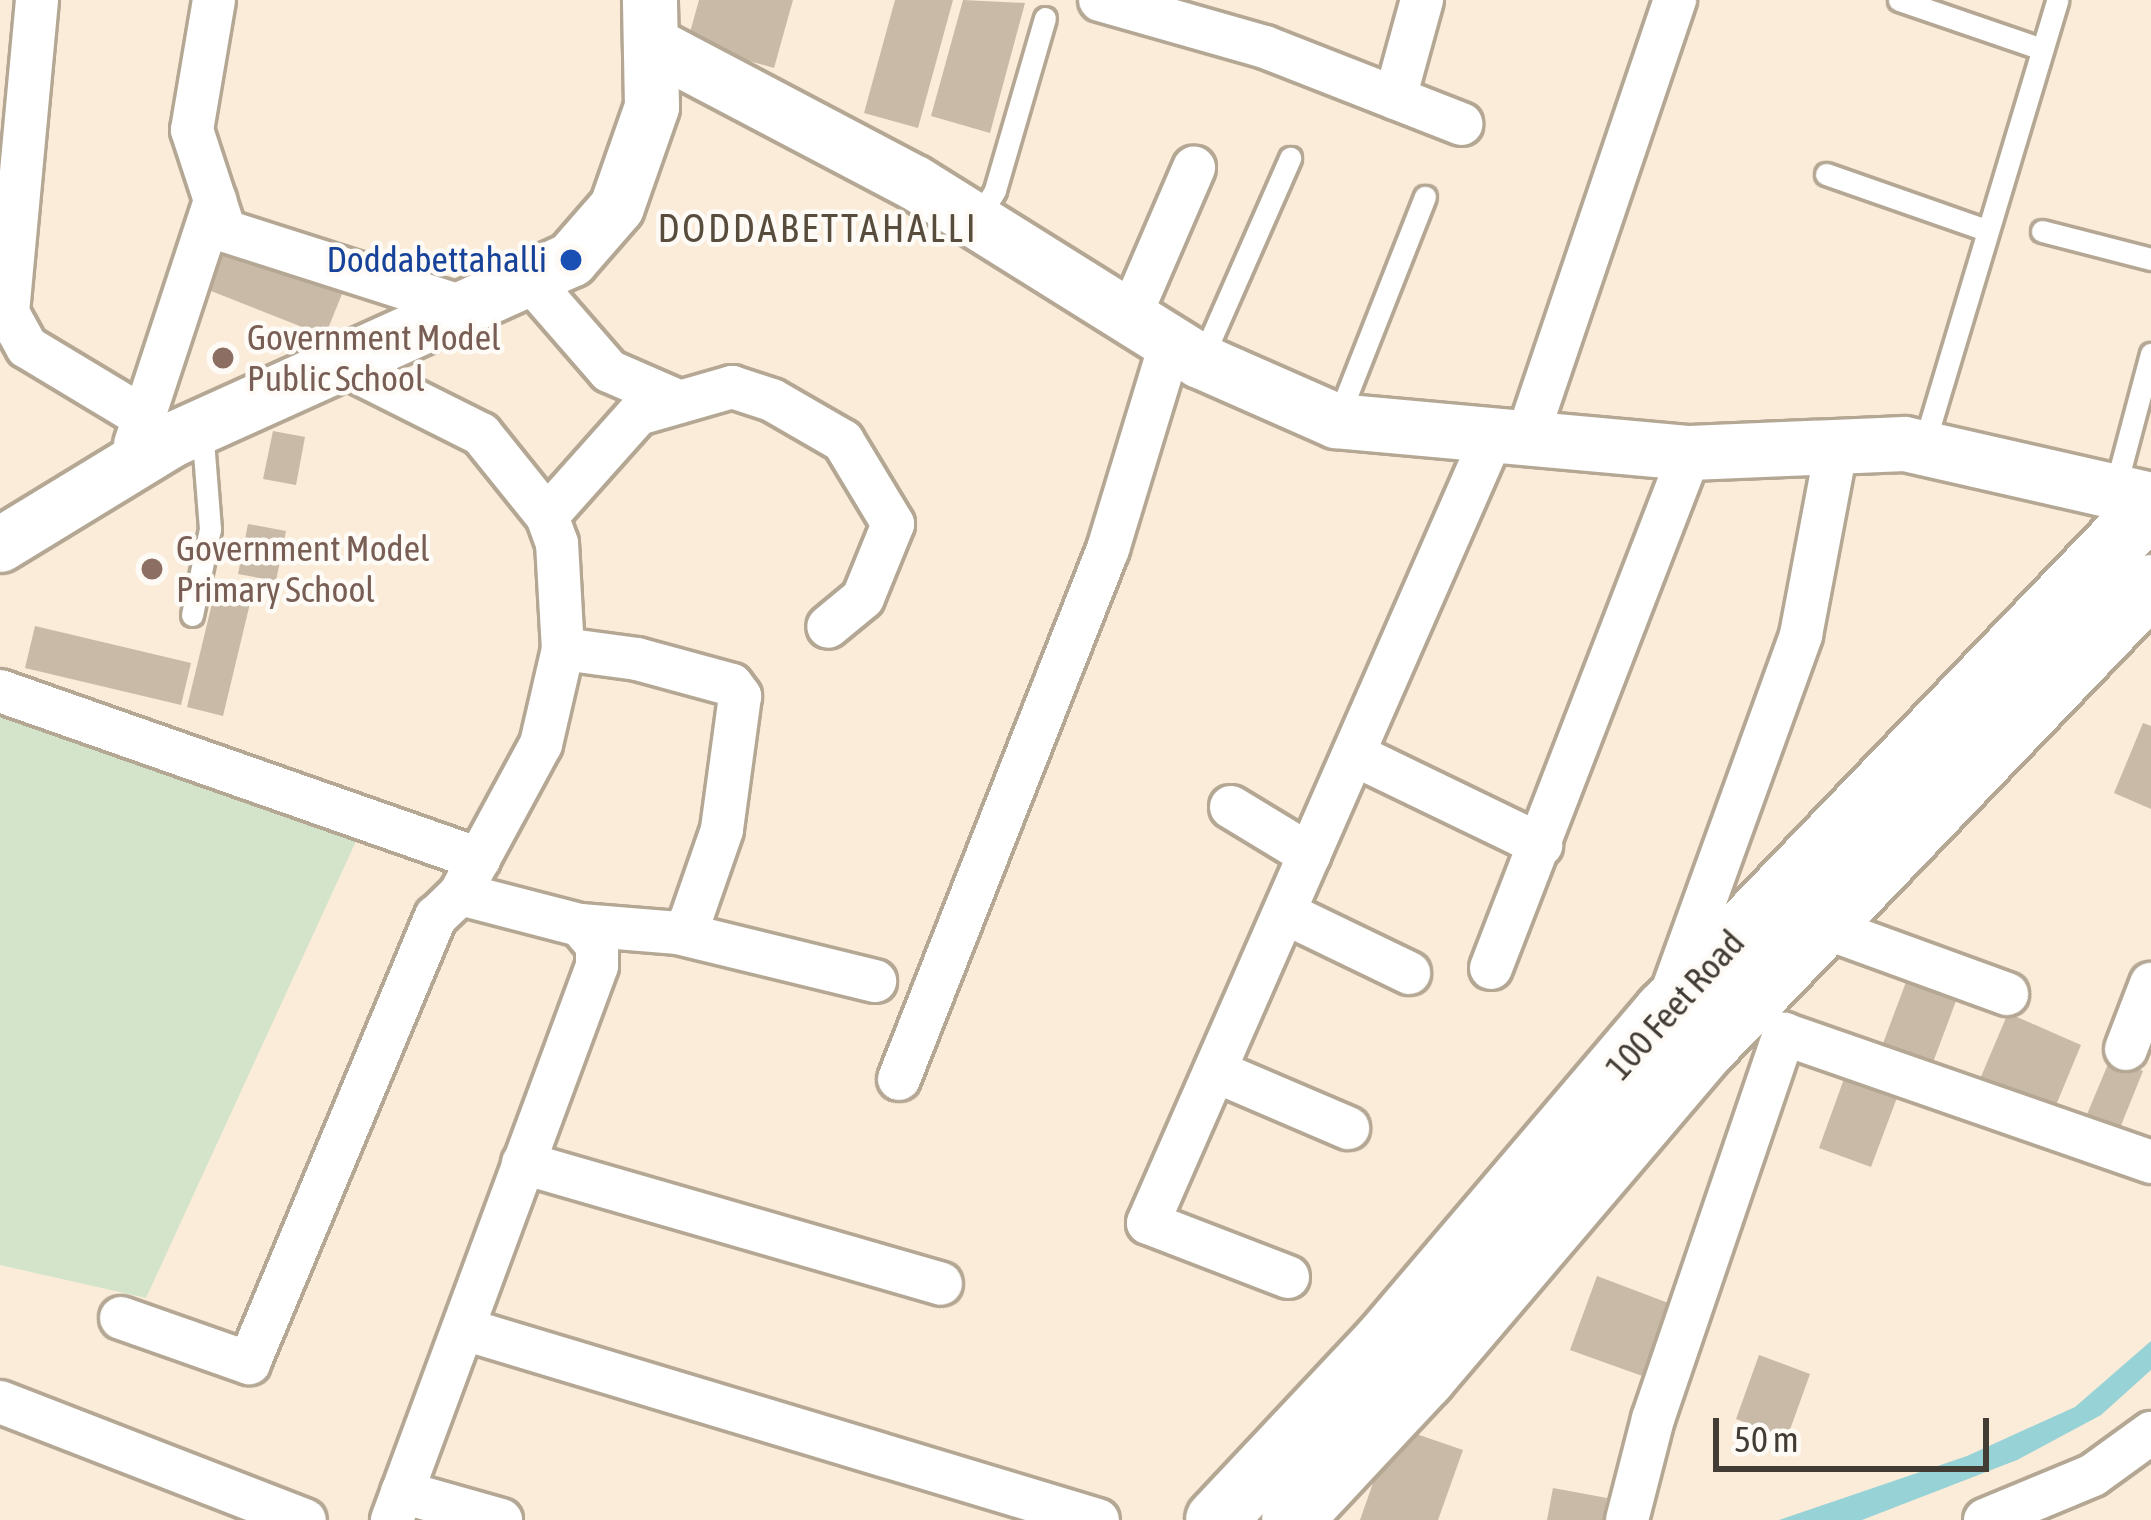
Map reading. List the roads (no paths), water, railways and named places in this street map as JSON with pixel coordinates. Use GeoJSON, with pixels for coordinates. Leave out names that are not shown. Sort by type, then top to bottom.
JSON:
{"type":"FeatureCollection","features":[{"type":"Feature","properties":{"kind":"main road","name":"100 Feet Road"},"geometry":{"type":"LineString","coordinates":[[1216,1520],[1384,1341],[1665,1010],[2135,511]]}},
{"type":"Feature","properties":{"kind":"main road","name":"100 Feet Road"},"geometry":{"type":"LineString","coordinates":[[1292,1520],[1425,1378],[1706,1048],[2151,585]]}},
{"type":"Feature","properties":{"kind":"street"},"geometry":{"type":"LineString","coordinates":[[38,0],[8,313],[26,347],[136,442]]}},
{"type":"Feature","properties":{"kind":"street"},"geometry":{"type":"LineString","coordinates":[[214,0],[192,130],[225,231],[469,309]]}},
{"type":"Feature","properties":{"kind":"street"},"geometry":{"type":"LineString","coordinates":[[1100,0],[1265,46],[1461,124]]}},
{"type":"Feature","properties":{"kind":"street"},"geometry":{"type":"LineString","coordinates":[[1395,98],[1422,0]]}},
{"type":"Feature","properties":{"kind":"street"},"geometry":{"type":"LineString","coordinates":[[1288,1276],[1148,1222],[1355,754],[1509,438],[1675,0]]}},
{"type":"Feature","properties":{"kind":"street"},"geometry":{"type":"LineString","coordinates":[[0,544],[136,442],[202,427],[571,260],[616,207],[652,107],[650,14]]}},
{"type":"Feature","properties":{"kind":"street"},"geometry":{"type":"LineString","coordinates":[[650,14],[1166,342],[1336,422],[1690,453],[1923,448],[2135,511]]}},
{"type":"Feature","properties":{"kind":"street"},"geometry":{"type":"LineString","coordinates":[[899,1079],[1108,549],[1166,342],[1194,168]]}},
{"type":"Feature","properties":{"kind":"street"},"geometry":{"type":"LineString","coordinates":[[136,442],[214,200]]}},
{"type":"Feature","properties":{"kind":"street"},"geometry":{"type":"LineString","coordinates":[[530,280],[609,371],[680,402]]}},
{"type":"Feature","properties":{"kind":"street"},"geometry":{"type":"LineString","coordinates":[[122,1318],[249,1363],[436,917],[470,876],[541,744],[563,649],[557,543],[547,516],[481,434],[343,365]]}},
{"type":"Feature","properties":{"kind":"street"},"geometry":{"type":"LineString","coordinates":[[547,516],[638,414],[732,387],[843,441],[892,524],[863,598],[828,628]]}},
{"type":"Feature","properties":{"kind":"street"},"geometry":{"type":"LineString","coordinates":[[1836,449],[1904,475],[2135,511]]}},
{"type":"Feature","properties":{"kind":"street"},"geometry":{"type":"LineString","coordinates":[[1665,1010],[1801,634],[1836,449]]}},
{"type":"Feature","properties":{"kind":"street"},"geometry":{"type":"LineString","coordinates":[[1491,968],[1690,453]]}},
{"type":"Feature","properties":{"kind":"street"},"geometry":{"type":"LineString","coordinates":[[563,649],[637,659],[732,685],[740,696],[742,732],[722,830],[689,922],[678,933]]}},
{"type":"Feature","properties":{"kind":"street"},"geometry":{"type":"LineString","coordinates":[[0,691],[470,876],[580,925],[678,933],[874,981]]}},
{"type":"Feature","properties":{"kind":"street"},"geometry":{"type":"LineString","coordinates":[[1355,754],[1541,845]]}},
{"type":"Feature","properties":{"kind":"street"},"geometry":{"type":"LineString","coordinates":[[1231,807],[1310,855]]}},
{"type":"Feature","properties":{"kind":"street"},"geometry":{"type":"LineString","coordinates":[[1285,913],[1409,973]]}},
{"type":"Feature","properties":{"kind":"street"},"geometry":{"type":"LineString","coordinates":[[501,1520],[396,1506],[597,966],[597,945],[580,925]]}},
{"type":"Feature","properties":{"kind":"street"},"geometry":{"type":"LineString","coordinates":[[1823,927],[2007,994]]}},
{"type":"Feature","properties":{"kind":"street"},"geometry":{"type":"LineString","coordinates":[[2126,1049],[2151,984]]}},
{"type":"Feature","properties":{"kind":"street"},"geometry":{"type":"LineString","coordinates":[[1627,1520],[1653,1419],[1784,1034],[2151,1162]]}},
{"type":"Feature","properties":{"kind":"street"},"geometry":{"type":"LineString","coordinates":[[1215,1071],[1348,1128]]}},
{"type":"Feature","properties":{"kind":"street"},"geometry":{"type":"LineString","coordinates":[[523,1163],[941,1284]]}},
{"type":"Feature","properties":{"kind":"street"},"geometry":{"type":"LineString","coordinates":[[464,1329],[1098,1520]]}},
{"type":"Feature","properties":{"kind":"street"},"geometry":{"type":"LineString","coordinates":[[0,1402],[304,1520]]}},
{"type":"Feature","properties":{"kind":"street"},"geometry":{"type":"LineString","coordinates":[[1985,1520],[2093,1475],[2151,1433]]}},
{"type":"Feature","properties":{"kind":"lane"},"geometry":{"type":"LineString","coordinates":[[1899,0],[2042,49]]}},
{"type":"Feature","properties":{"kind":"lane"},"geometry":{"type":"LineString","coordinates":[[1923,448],[2057,0]]}},
{"type":"Feature","properties":{"kind":"lane"},"geometry":{"type":"LineString","coordinates":[[976,221],[995,190],[1046,18]]}},
{"type":"Feature","properties":{"kind":"lane"},"geometry":{"type":"LineString","coordinates":[[1166,342],[1290,158]]}},
{"type":"Feature","properties":{"kind":"lane"},"geometry":{"type":"LineString","coordinates":[[1826,174],[1986,230]]}},
{"type":"Feature","properties":{"kind":"lane"},"geometry":{"type":"LineString","coordinates":[[1336,422],[1425,197]]}},
{"type":"Feature","properties":{"kind":"lane"},"geometry":{"type":"LineString","coordinates":[[2042,231],[2151,259]]}},
{"type":"Feature","properties":{"kind":"lane"},"geometry":{"type":"LineString","coordinates":[[2135,511],[2151,354]]}},
{"type":"Feature","properties":{"kind":"lane"},"geometry":{"type":"LineString","coordinates":[[192,615],[209,529],[202,427]]}},
{"type":"Feature","properties":{"kind":"water"},"geometry":{"type":"Polygon","coordinates":[[[2151,1341],[2151,1370],[2101,1415],[2017,1460],[1862,1520],[1779,1520],[1967,1456],[2075,1407],[2151,1341]]]}},
{"type":"Feature","properties":{"kind":"place","name":"Doddabettahalli"},"geometry":{"type":"Point","coordinates":[571,260]}},
{"type":"Feature","properties":{"kind":"place","name":"Government Model Public School"},"geometry":{"type":"Point","coordinates":[223,358]}},
{"type":"Feature","properties":{"kind":"place","name":"Government Model Primary School"},"geometry":{"type":"Point","coordinates":[152,569]}},
{"type":"Feature","properties":{"kind":"district","name":"DODDABETTAHALLI"},"geometry":{"type":"Point","coordinates":[818,228]}}]}
